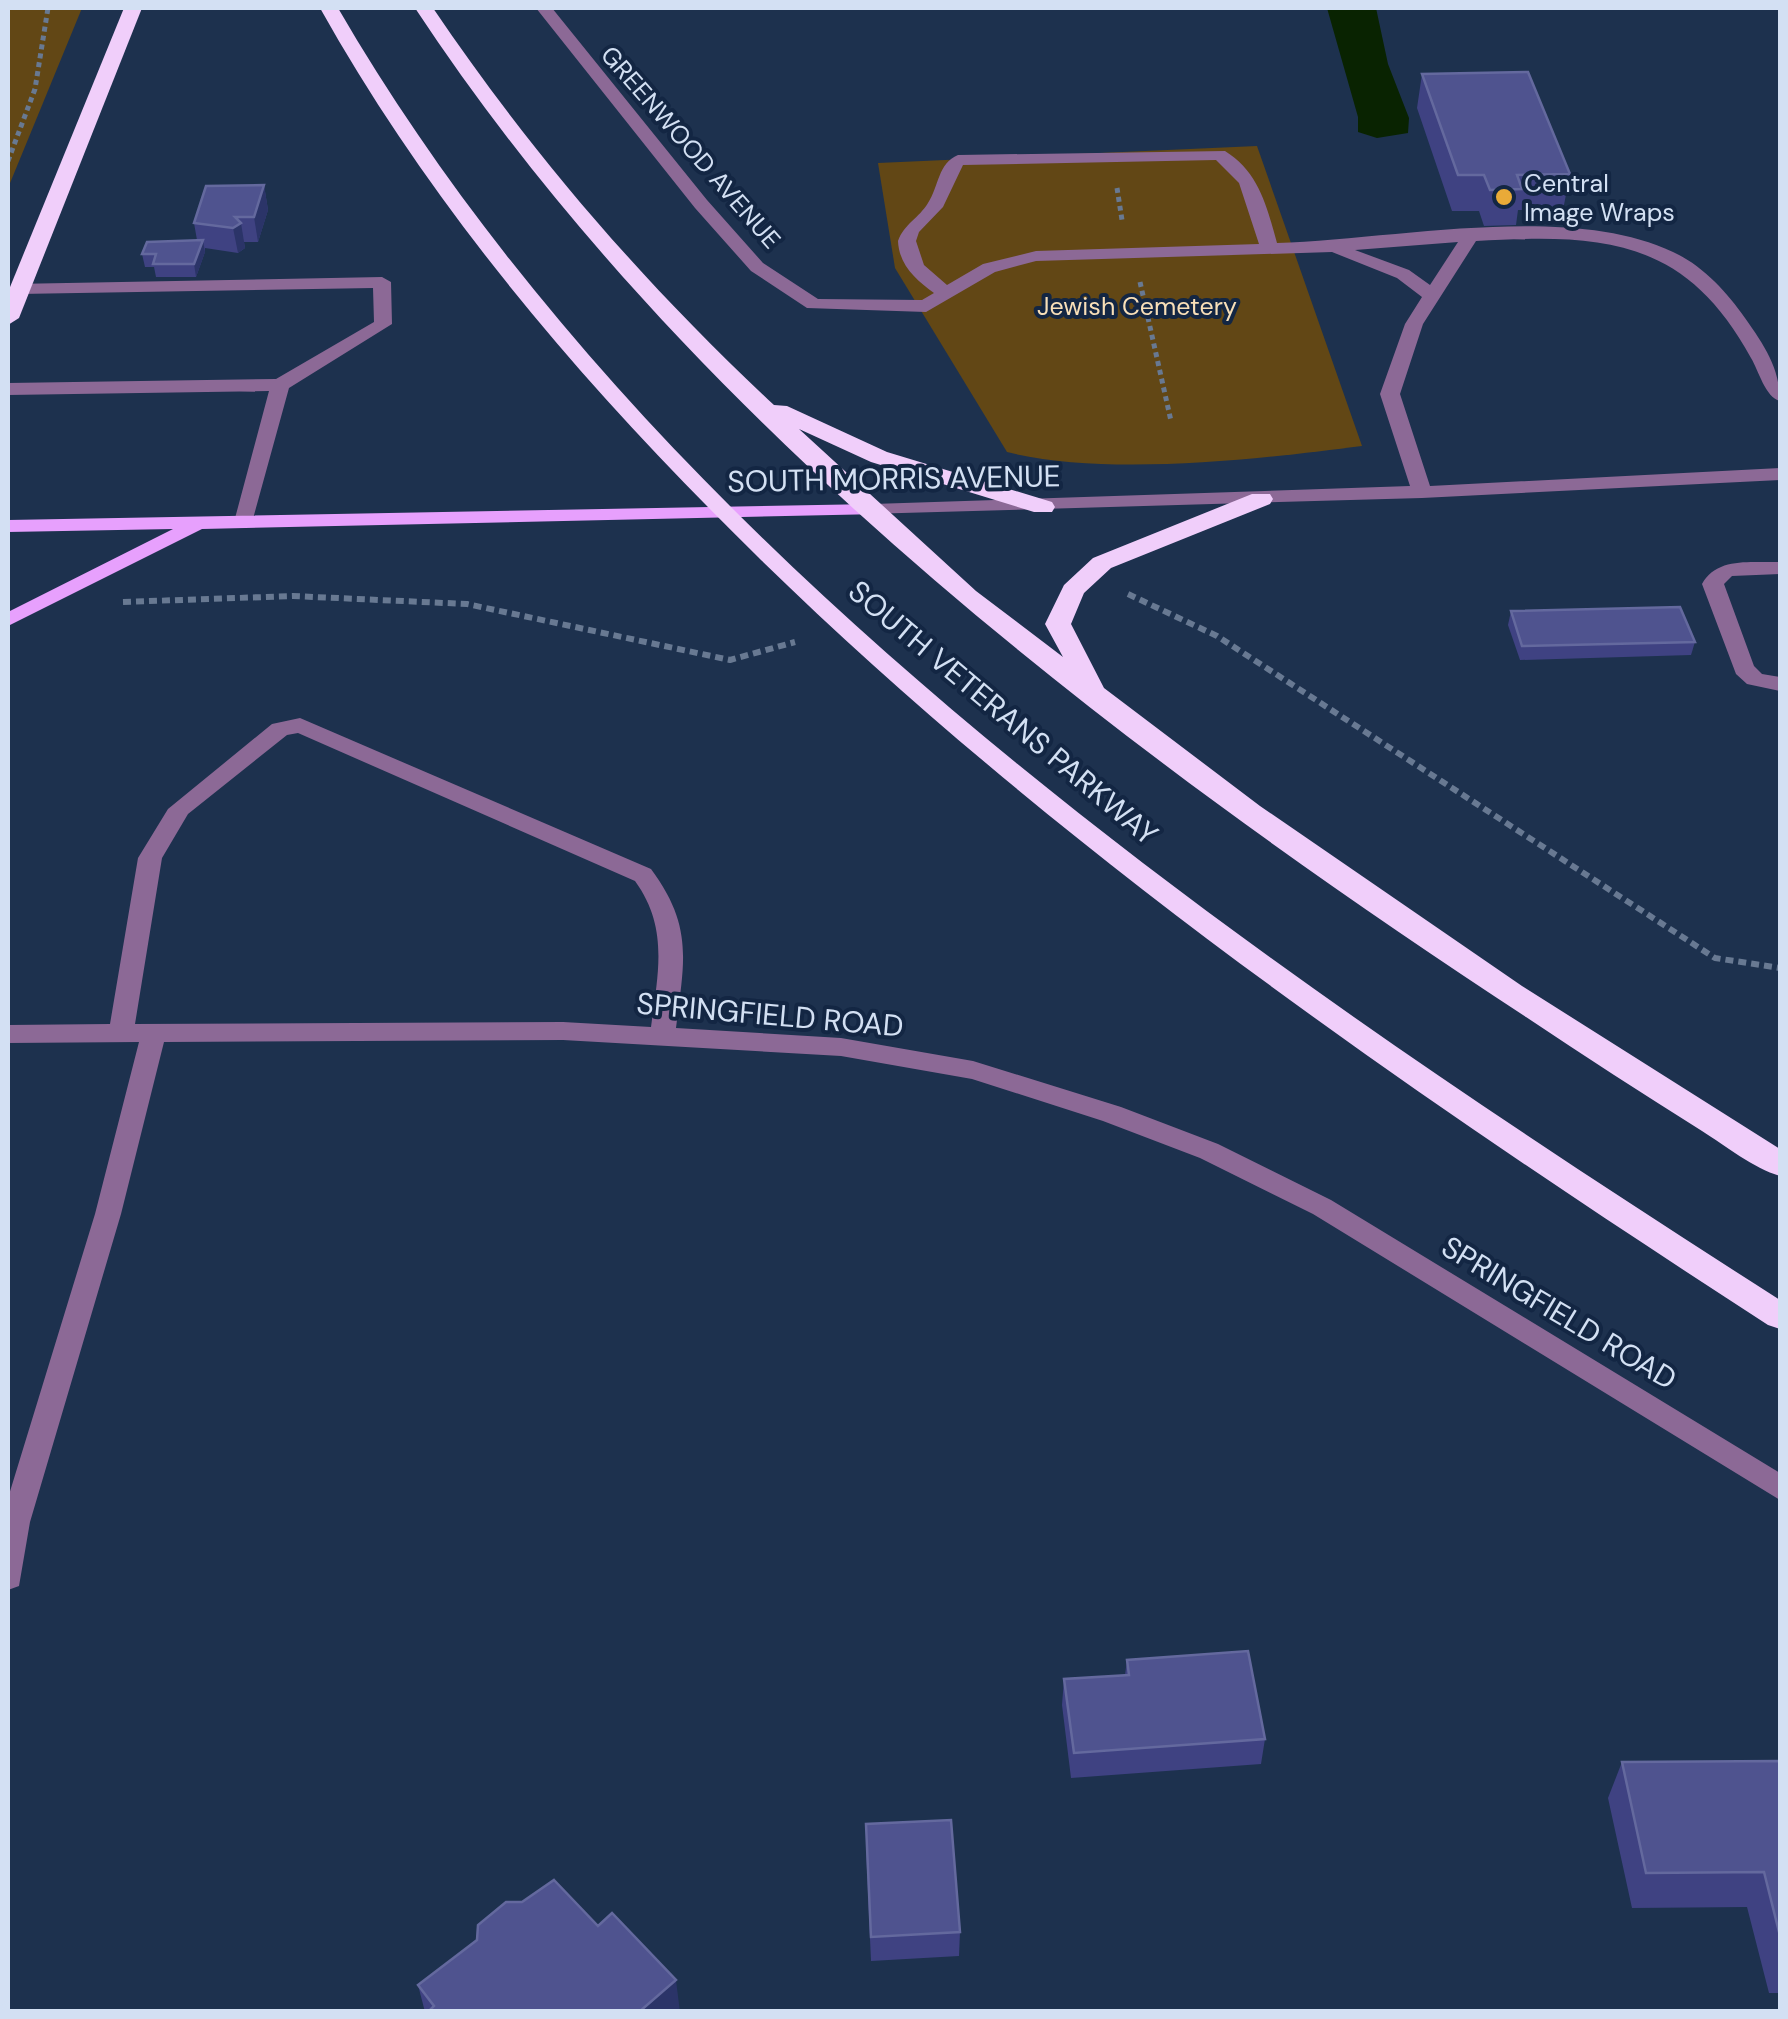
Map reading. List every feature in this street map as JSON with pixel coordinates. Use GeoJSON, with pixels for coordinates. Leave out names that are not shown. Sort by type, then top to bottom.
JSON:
{"type":"FeatureCollection","features":[{"type":"Feature","properties":{"kind":"highway"},"geometry":{"type":"LineString","coordinates":[[8,318],[133,8]]}},
{"type":"Feature","properties":{"kind":"highway","name":"SOUTH VETERANS PARKWAY"},"geometry":{"type":"LineString","coordinates":[[329,8],[366,78],[429,174],[516,286],[726,513],[859,641],[957,725],[1229,942],[1596,1199],[1780,1316]]}},
{"type":"Feature","properties":{"kind":"highway"},"geometry":{"type":"LineString","coordinates":[[424,8],[470,80],[539,169],[650,295],[753,399],[966,595],[1323,866],[1556,1024],[1780,1164]]}},
{"type":"Feature","properties":{"kind":"highway"},"geometry":{"type":"LineString","coordinates":[[753,399],[879,457],[1043,506]]}},
{"type":"Feature","properties":{"kind":"highway"},"geometry":{"type":"LineString","coordinates":[[1099,698],[1058,624],[1074,590],[1102,563],[1261,499]]}},
{"type":"Feature","properties":{"kind":"main road","name":"SOUTH MORRIS AVENUE"},"geometry":{"type":"LineString","coordinates":[[8,526],[873,510]]}},
{"type":"Feature","properties":{"kind":"main road"},"geometry":{"type":"LineString","coordinates":[[8,620],[202,522]]}},
{"type":"Feature","properties":{"kind":"street","name":"GREENWOOD AVENUE"},"geometry":{"type":"LineString","coordinates":[[544,8],[700,204],[757,267],[814,304],[910,309],[949,294]]}},
{"type":"Feature","properties":{"kind":"street"},"geometry":{"type":"LineString","coordinates":[[1270,248],[1245,174],[1236,163],[1219,155],[958,160],[949,168],[936,205],[908,233],[907,245],[926,282],[949,294],[990,268],[1036,256],[1131,252],[1270,248],[1325,246],[1537,233],[1580,237],[1667,255],[1701,280],[1749,332],[1780,395]]}},
{"type":"Feature","properties":{"kind":"street"},"geometry":{"type":"LineString","coordinates":[[1422,492],[1390,394],[1414,324],[1470,237]]}},
{"type":"Feature","properties":{"kind":"street"},"geometry":{"type":"LineString","coordinates":[[1325,246],[1403,274],[1432,296]]}},
{"type":"Feature","properties":{"kind":"street"},"geometry":{"type":"LineString","coordinates":[[8,389],[280,385],[383,324],[382,282],[19,288]]}},
{"type":"Feature","properties":{"kind":"street"},"geometry":{"type":"LineString","coordinates":[[244,522],[280,385]]}},
{"type":"Feature","properties":{"kind":"street","name":"SOUTH MORRIS AVENUE"},"geometry":{"type":"LineString","coordinates":[[873,510],[1261,499],[1780,474]]}},
{"type":"Feature","properties":{"kind":"street"},"geometry":{"type":"LineString","coordinates":[[1780,568],[1728,570],[1717,576],[1713,584],[1744,670],[1754,679],[1780,684]]}},
{"type":"Feature","properties":{"kind":"street"},"geometry":{"type":"LineString","coordinates":[[122,1031],[150,858],[180,810],[280,730],[300,725],[643,875],[664,899],[673,920],[662,1036]]}},
{"type":"Feature","properties":{"kind":"street"},"geometry":{"type":"LineString","coordinates":[[8,1577],[15,1522],[108,1214],[154,1031]]}},
{"type":"Feature","properties":{"kind":"street","name":"SPRINGFIELD ROAD"},"geometry":{"type":"LineString","coordinates":[[8,1034],[154,1031],[662,1036],[842,1047],[974,1070],[1112,1114],[1209,1151],[1322,1207],[1780,1488]]}},
{"type":"Feature","properties":{"kind":"path"},"geometry":{"type":"LineString","coordinates":[[8,161],[36,90],[48,8]]}},
{"type":"Feature","properties":{"kind":"path"},"geometry":{"type":"LineString","coordinates":[[1112,157],[1171,421]]}},
{"type":"Feature","properties":{"kind":"path"},"geometry":{"type":"LineString","coordinates":[[1122,591],[1217,636],[1715,958],[1780,968]]}},
{"type":"Feature","properties":{"kind":"path"},"geometry":{"type":"LineString","coordinates":[[119,602],[294,596],[467,604],[695,656],[730,660],[767,654],[795,642]]}},
{"type":"Feature","properties":{"kind":"green space"},"geometry":{"type":"Polygon","coordinates":[[[8,8],[82,8],[8,188],[8,8]]]}},
{"type":"Feature","properties":{"kind":"green space","name":"Jewish Cemetery"},"geometry":{"type":"Polygon","coordinates":[[[1257,146],[1362,446],[1136,465],[1046,459],[1007,452],[895,268],[878,163],[1257,146]]]}},
{"type":"Feature","properties":{"kind":"shaded area"},"geometry":{"type":"Polygon","coordinates":[[[1327,8],[1376,8],[1388,64],[1409,118],[1408,133],[1377,138],[1358,132],[1358,117],[1327,8]]]}},
{"type":"Feature","properties":{"kind":"building"},"geometry":{"type":"Polygon","coordinates":[[[1528,72],[1570,174],[1517,175],[1522,189],[1490,190],[1484,175],[1458,175],[1422,74],[1528,72]]]}},
{"type":"Feature","properties":{"kind":"building"},"geometry":{"type":"Polygon","coordinates":[[[264,185],[254,217],[235,217],[241,223],[233,228],[194,223],[206,186],[264,185]]]}},
{"type":"Feature","properties":{"kind":"building"},"geometry":{"type":"Polygon","coordinates":[[[203,240],[194,264],[153,264],[156,254],[142,254],[147,242],[203,240]]]}},
{"type":"Feature","properties":{"kind":"building"},"geometry":{"type":"Polygon","coordinates":[[[1680,607],[1695,642],[1522,646],[1511,611],[1680,607]]]}},
{"type":"Feature","properties":{"kind":"building"},"geometry":{"type":"Polygon","coordinates":[[[1248,1651],[1265,1739],[1074,1753],[1064,1679],[1129,1675],[1127,1660],[1248,1651]]]}},
{"type":"Feature","properties":{"kind":"building"},"geometry":{"type":"Polygon","coordinates":[[[1780,1761],[1780,1936],[1764,1872],[1646,1873],[1622,1762],[1780,1761]]]}},
{"type":"Feature","properties":{"kind":"building"},"geometry":{"type":"Polygon","coordinates":[[[951,1820],[960,1932],[871,1937],[866,1824],[951,1820]]]}},
{"type":"Feature","properties":{"kind":"building"},"geometry":{"type":"Polygon","coordinates":[[[554,1880],[598,1926],[612,1913],[676,1980],[639,2012],[428,2012],[434,2006],[418,1985],[477,1940],[478,1925],[506,1902],[522,1902],[554,1880]]]}},
{"type":"Feature","properties":{"kind":"place","name":"Central Image Wraps"},"geometry":{"type":"Point","coordinates":[1504,197]}}]}
